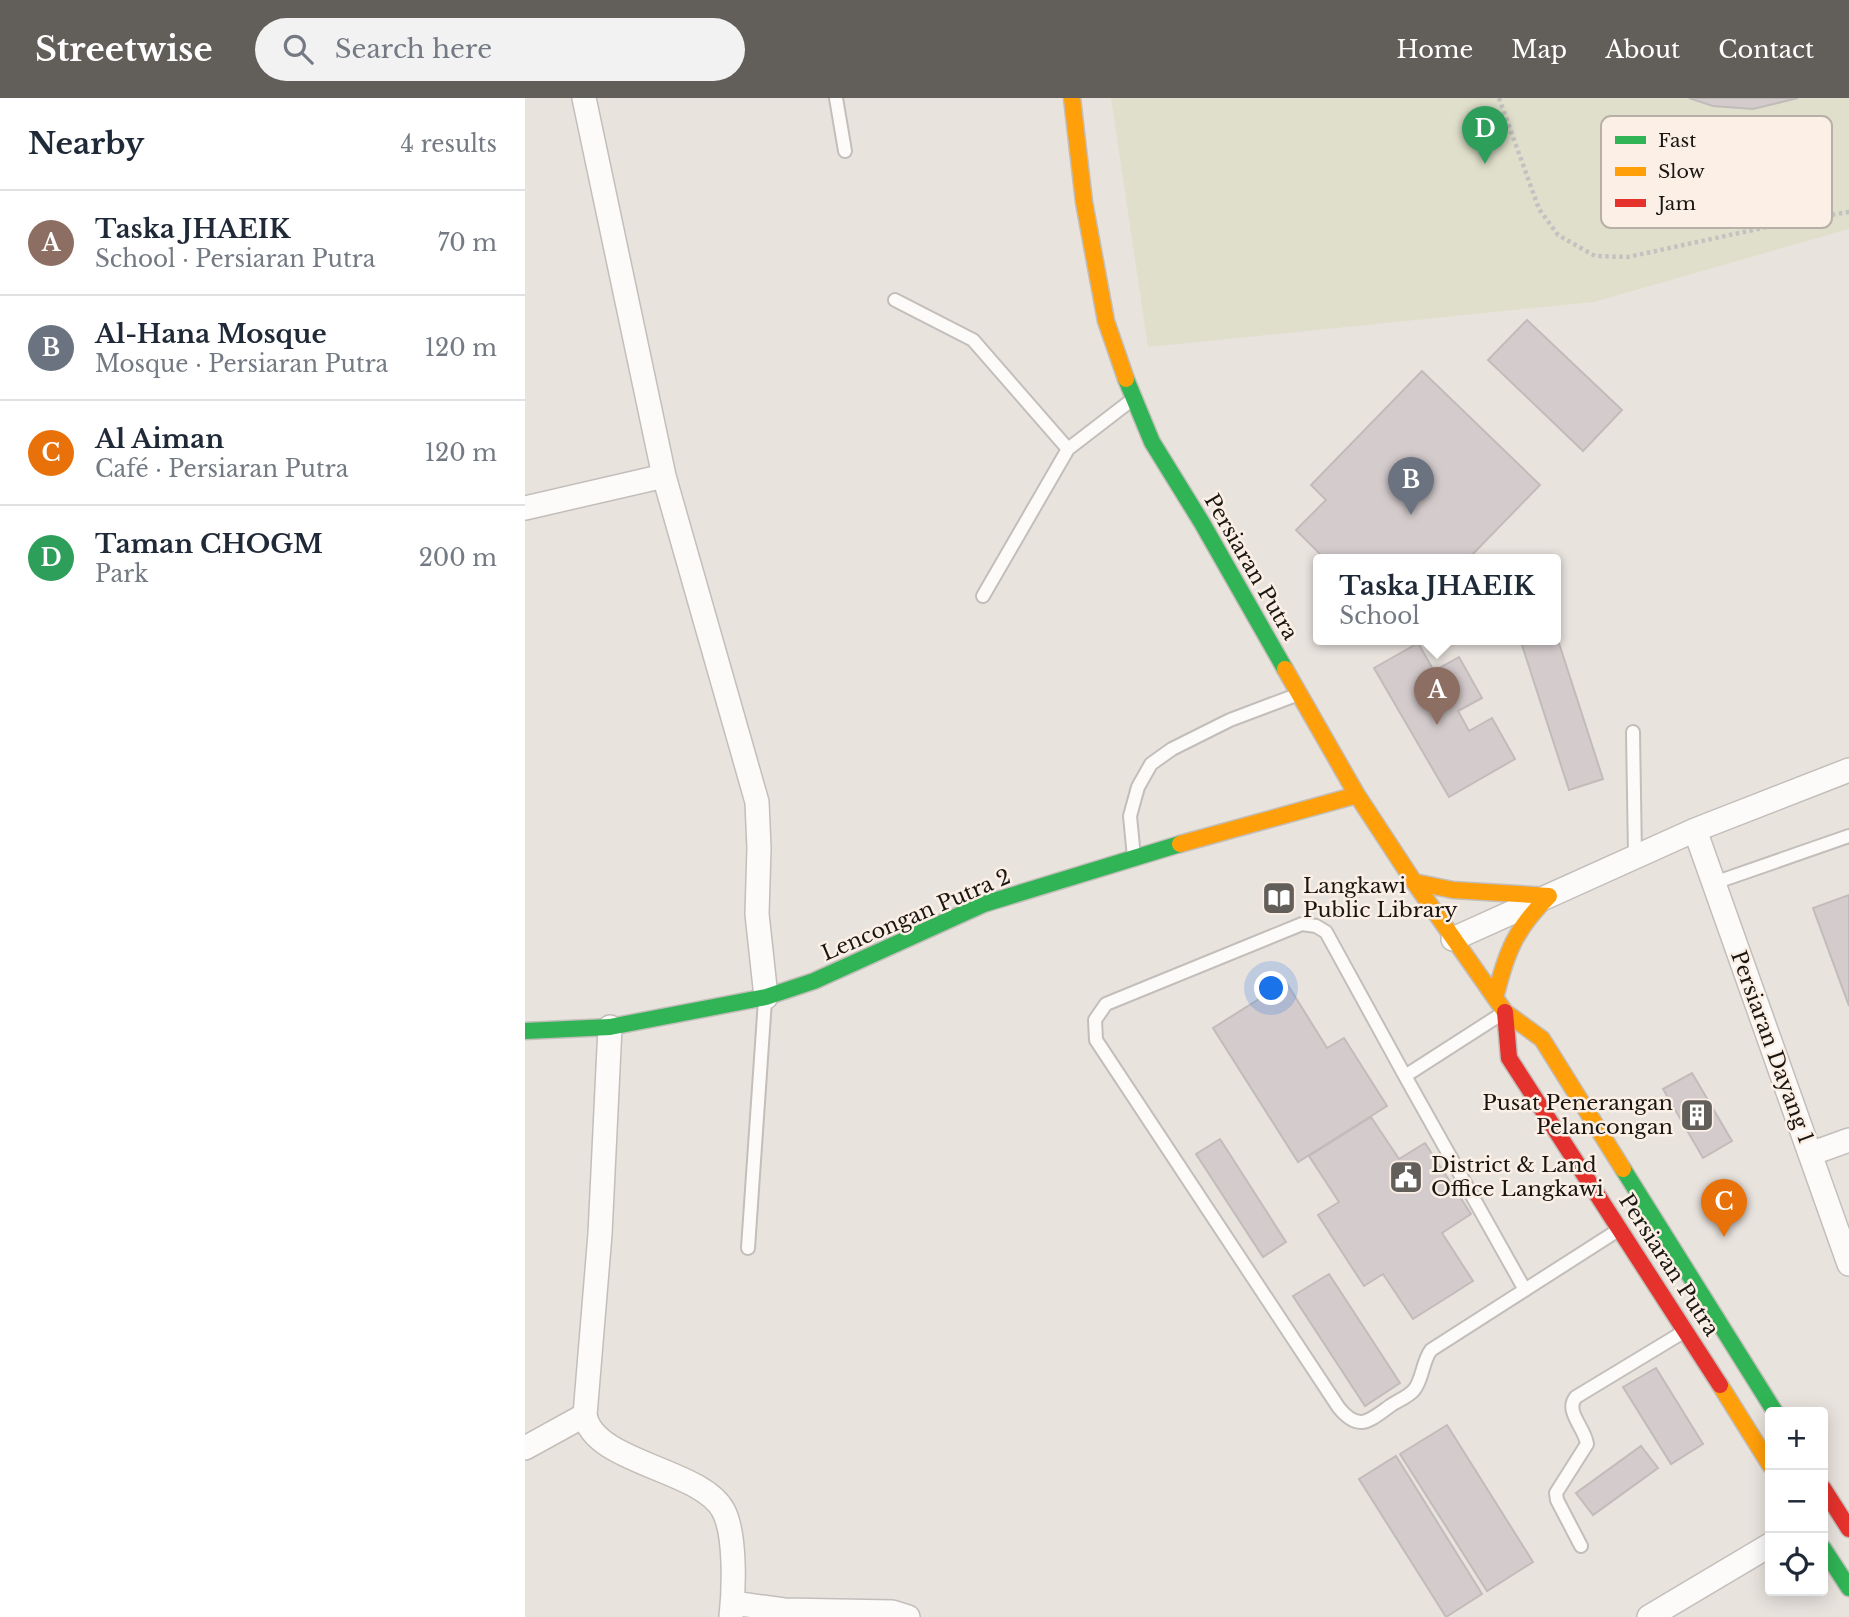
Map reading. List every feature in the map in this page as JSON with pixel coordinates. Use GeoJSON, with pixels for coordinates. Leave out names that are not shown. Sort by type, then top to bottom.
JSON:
{"type":"FeatureCollection","features":[{"type":"Feature","properties":{"kind":"main road","name":"Persiaran Putra"},"geometry":{"type":"LineString","coordinates":[[1072,98],[1084,202],[1105,321],[1133,399],[1152,442],[1202,523],[1357,795],[1505,1012],[1542,1039],[1773,1407]]}},
{"type":"Feature","properties":{"kind":"main road","name":"Lencongan Putra 2"},"geometry":{"type":"LineString","coordinates":[[525,1031],[610,1027],[766,997],[814,981],[985,904],[1134,857],[1357,795]]}},
{"type":"Feature","properties":{"kind":"main road"},"geometry":{"type":"LineString","coordinates":[[1414,882],[1453,890],[1549,896]]}},
{"type":"Feature","properties":{"kind":"main road"},"geometry":{"type":"LineString","coordinates":[[1495,998],[1505,952],[1530,914],[1549,896]]}},
{"type":"Feature","properties":{"kind":"main road","name":"Persiaran Putra"},"geometry":{"type":"LineString","coordinates":[[1505,1012],[1509,1058],[1765,1457]]}},
{"type":"Feature","properties":{"kind":"main road"},"geometry":{"type":"LineString","coordinates":[[1828,1496],[1849,1529]]}},
{"type":"Feature","properties":{"kind":"main road"},"geometry":{"type":"LineString","coordinates":[[1828,1556],[1849,1588]]}},
{"type":"Feature","properties":{"kind":"street"},"geometry":{"type":"LineString","coordinates":[[584,98],[664,476],[757,802],[757,914],[766,997]]}},
{"type":"Feature","properties":{"kind":"street"},"geometry":{"type":"LineString","coordinates":[[525,508],[664,476]]}},
{"type":"Feature","properties":{"kind":"street"},"geometry":{"type":"LineString","coordinates":[[1453,939],[1695,830],[1849,770]]}},
{"type":"Feature","properties":{"kind":"street","name":"Persiaran Dayang 1"},"geometry":{"type":"LineString","coordinates":[[1695,830],[1849,1264]]}},
{"type":"Feature","properties":{"kind":"street"},"geometry":{"type":"LineString","coordinates":[[610,1027],[600,1234],[585,1415],[587,1427],[602,1442],[706,1492],[723,1509],[732,1546],[732,1610],[892,1612],[908,1617]]}},
{"type":"Feature","properties":{"kind":"street"},"geometry":{"type":"LineString","coordinates":[[1810,1154],[1849,1140]]}},
{"type":"Feature","properties":{"kind":"street"},"geometry":{"type":"LineString","coordinates":[[525,1448],[585,1415]]}},
{"type":"Feature","properties":{"kind":"street"},"geometry":{"type":"LineString","coordinates":[[1649,1617],[1765,1548]]}},
{"type":"Feature","properties":{"kind":"lane"},"geometry":{"type":"LineString","coordinates":[[836,98],[845,151]]}},
{"type":"Feature","properties":{"kind":"lane"},"geometry":{"type":"LineString","coordinates":[[895,300],[973,340],[1068,449]]}},
{"type":"Feature","properties":{"kind":"lane"},"geometry":{"type":"LineString","coordinates":[[983,596],[1068,449],[1133,399]]}},
{"type":"Feature","properties":{"kind":"lane"},"geometry":{"type":"LineString","coordinates":[[1134,857],[1130,816],[1138,787],[1151,764],[1172,749],[1230,720],[1299,694]]}},
{"type":"Feature","properties":{"kind":"lane"},"geometry":{"type":"LineString","coordinates":[[1633,732],[1635,856]]}},
{"type":"Feature","properties":{"kind":"lane"},"geometry":{"type":"LineString","coordinates":[[1714,883],[1849,836]]}},
{"type":"Feature","properties":{"kind":"lane"},"geometry":{"type":"LineString","coordinates":[[1525,1290],[1326,932],[1316,926],[1301,924],[1106,1004],[1095,1020],[1095,1040],[1348,1419],[1358,1423],[1369,1421],[1414,1390],[1425,1358],[1431,1350],[1525,1290],[1620,1229]]}},
{"type":"Feature","properties":{"kind":"lane"},"geometry":{"type":"LineString","coordinates":[[748,1248],[766,997]]}},
{"type":"Feature","properties":{"kind":"lane"},"geometry":{"type":"LineString","coordinates":[[1405,1076],[1505,1012]]}},
{"type":"Feature","properties":{"kind":"lane"},"geometry":{"type":"LineString","coordinates":[[1581,1546],[1556,1493],[1587,1444],[1586,1436],[1571,1408],[1572,1403],[1576,1397],[1686,1330]]}},
{"type":"Feature","properties":{"kind":"path"},"geometry":{"type":"LineString","coordinates":[[1499,98],[1539,209],[1558,235],[1595,256],[1628,257],[1762,228]]}},
{"type":"Feature","properties":{"kind":"green space"},"geometry":{"type":"Polygon","coordinates":[[[1111,98],[1849,98],[1849,229],[1594,302],[1148,347],[1111,98]]]}},
{"type":"Feature","properties":{"kind":"building"},"geometry":{"type":"Polygon","coordinates":[[[1689,98],[1798,98],[1753,109],[1713,106],[1689,98]]]}},
{"type":"Feature","properties":{"kind":"building"},"geometry":{"type":"Polygon","coordinates":[[[1527,320],[1622,410],[1583,451],[1488,360],[1527,320]]]}},
{"type":"Feature","properties":{"kind":"building"},"geometry":{"type":"Polygon","coordinates":[[[1422,371],[1540,485],[1473,554],[1320,554],[1296,530],[1326,500],[1311,485],[1422,371]]]}},
{"type":"Feature","properties":{"kind":"building"},"geometry":{"type":"Polygon","coordinates":[[[1414,645],[1419,645],[1434,671],[1459,657],[1482,698],[1458,711],[1469,731],[1492,718],[1515,759],[1449,797],[1374,668],[1414,645]]]}},
{"type":"Feature","properties":{"kind":"building"},"geometry":{"type":"Polygon","coordinates":[[[1522,645],[1560,645],[1603,779],[1569,790],[1522,645]]]}},
{"type":"Feature","properties":{"kind":"building"},"geometry":{"type":"Polygon","coordinates":[[[1849,895],[1849,1006],[1813,908],[1849,895]]]}},
{"type":"Feature","properties":{"kind":"building"},"geometry":{"type":"Polygon","coordinates":[[[1286,982],[1327,1048],[1344,1038],[1387,1106],[1298,1162],[1213,1028],[1286,982]]]}},
{"type":"Feature","properties":{"kind":"building","name":"Pusat Penerangan Pelancongan"},"geometry":{"type":"Polygon","coordinates":[[[1692,1073],[1732,1141],[1703,1158],[1663,1089],[1692,1073]]]}},
{"type":"Feature","properties":{"kind":"building"},"geometry":{"type":"Polygon","coordinates":[[[1371,1117],[1399,1159],[1425,1143],[1471,1214],[1442,1233],[1473,1281],[1413,1319],[1383,1274],[1364,1286],[1318,1215],[1339,1202],[1309,1156],[1371,1117]]]}},
{"type":"Feature","properties":{"kind":"building"},"geometry":{"type":"Polygon","coordinates":[[[1220,1139],[1286,1242],[1263,1257],[1196,1154],[1220,1139]]]}},
{"type":"Feature","properties":{"kind":"building"},"geometry":{"type":"Polygon","coordinates":[[[1329,1274],[1400,1383],[1365,1406],[1293,1296],[1329,1274]]]}},
{"type":"Feature","properties":{"kind":"building"},"geometry":{"type":"Polygon","coordinates":[[[1656,1368],[1703,1444],[1671,1464],[1623,1387],[1656,1368]]]}},
{"type":"Feature","properties":{"kind":"building"},"geometry":{"type":"Polygon","coordinates":[[[1447,1425],[1533,1562],[1487,1591],[1400,1454],[1447,1425]]]}},
{"type":"Feature","properties":{"kind":"building"},"geometry":{"type":"Polygon","coordinates":[[[1641,1446],[1658,1468],[1593,1515],[1576,1493],[1641,1446]]]}},
{"type":"Feature","properties":{"kind":"building"},"geometry":{"type":"Polygon","coordinates":[[[1396,1456],[1482,1594],[1446,1617],[1359,1479],[1396,1456]]]}},
{"type":"Feature","properties":{"kind":"traffic: fast"},"geometry":{"type":"LineString","coordinates":[[1126,379],[1152,442],[1202,523],[1285,669]]}},
{"type":"Feature","properties":{"kind":"traffic: fast"},"geometry":{"type":"LineString","coordinates":[[525,1031],[610,1027],[766,997],[814,981],[984,904],[1180,844]]}},
{"type":"Feature","properties":{"kind":"traffic: fast"},"geometry":{"type":"LineString","coordinates":[[1623,1169],[1772,1407]]}},
{"type":"Feature","properties":{"kind":"traffic: fast"},"geometry":{"type":"LineString","coordinates":[[1828,1556],[1849,1588]]}},
{"type":"Feature","properties":{"kind":"traffic: slow"},"geometry":{"type":"LineString","coordinates":[[1072,98],[1084,202],[1106,321],[1126,379]]}},
{"type":"Feature","properties":{"kind":"traffic: slow"},"geometry":{"type":"LineString","coordinates":[[1285,669],[1357,795],[1414,882],[1505,1012],[1542,1039],[1623,1169]]}},
{"type":"Feature","properties":{"kind":"traffic: slow"},"geometry":{"type":"LineString","coordinates":[[1180,844],[1357,795]]}},
{"type":"Feature","properties":{"kind":"traffic: slow"},"geometry":{"type":"LineString","coordinates":[[1414,882],[1453,890],[1549,896]]}},
{"type":"Feature","properties":{"kind":"traffic: slow"},"geometry":{"type":"LineString","coordinates":[[1495,998],[1513,942],[1549,896]]}},
{"type":"Feature","properties":{"kind":"traffic: slow"},"geometry":{"type":"LineString","coordinates":[[1720,1385],[1765,1457]]}},
{"type":"Feature","properties":{"kind":"traffic: jam"},"geometry":{"type":"LineString","coordinates":[[1505,1012],[1509,1058],[1720,1385]]}},
{"type":"Feature","properties":{"kind":"traffic: jam"},"geometry":{"type":"LineString","coordinates":[[1828,1496],[1849,1529]]}},
{"type":"Feature","properties":{"kind":"place","name":"Taman CHOGM"},"geometry":{"type":"Point","coordinates":[1485,164]}},
{"type":"Feature","properties":{"kind":"place","name":"Al-Hana Mosque"},"geometry":{"type":"Point","coordinates":[1411,515]}},
{"type":"Feature","properties":{"kind":"place","name":"Taska JHAEIK"},"geometry":{"type":"Point","coordinates":[1437,725]}},
{"type":"Feature","properties":{"kind":"place","name":"Langkawi Public Library"},"geometry":{"type":"Point","coordinates":[1279,898]}},
{"type":"Feature","properties":{"kind":"place","name":"Pusat Penerangan Pelancongan"},"geometry":{"type":"Point","coordinates":[1697,1115]}},
{"type":"Feature","properties":{"kind":"place","name":"District & Land Office Langkawi"},"geometry":{"type":"Point","coordinates":[1406,1177]}},
{"type":"Feature","properties":{"kind":"place","name":"Al Aiman"},"geometry":{"type":"Point","coordinates":[1724,1237]}}]}
